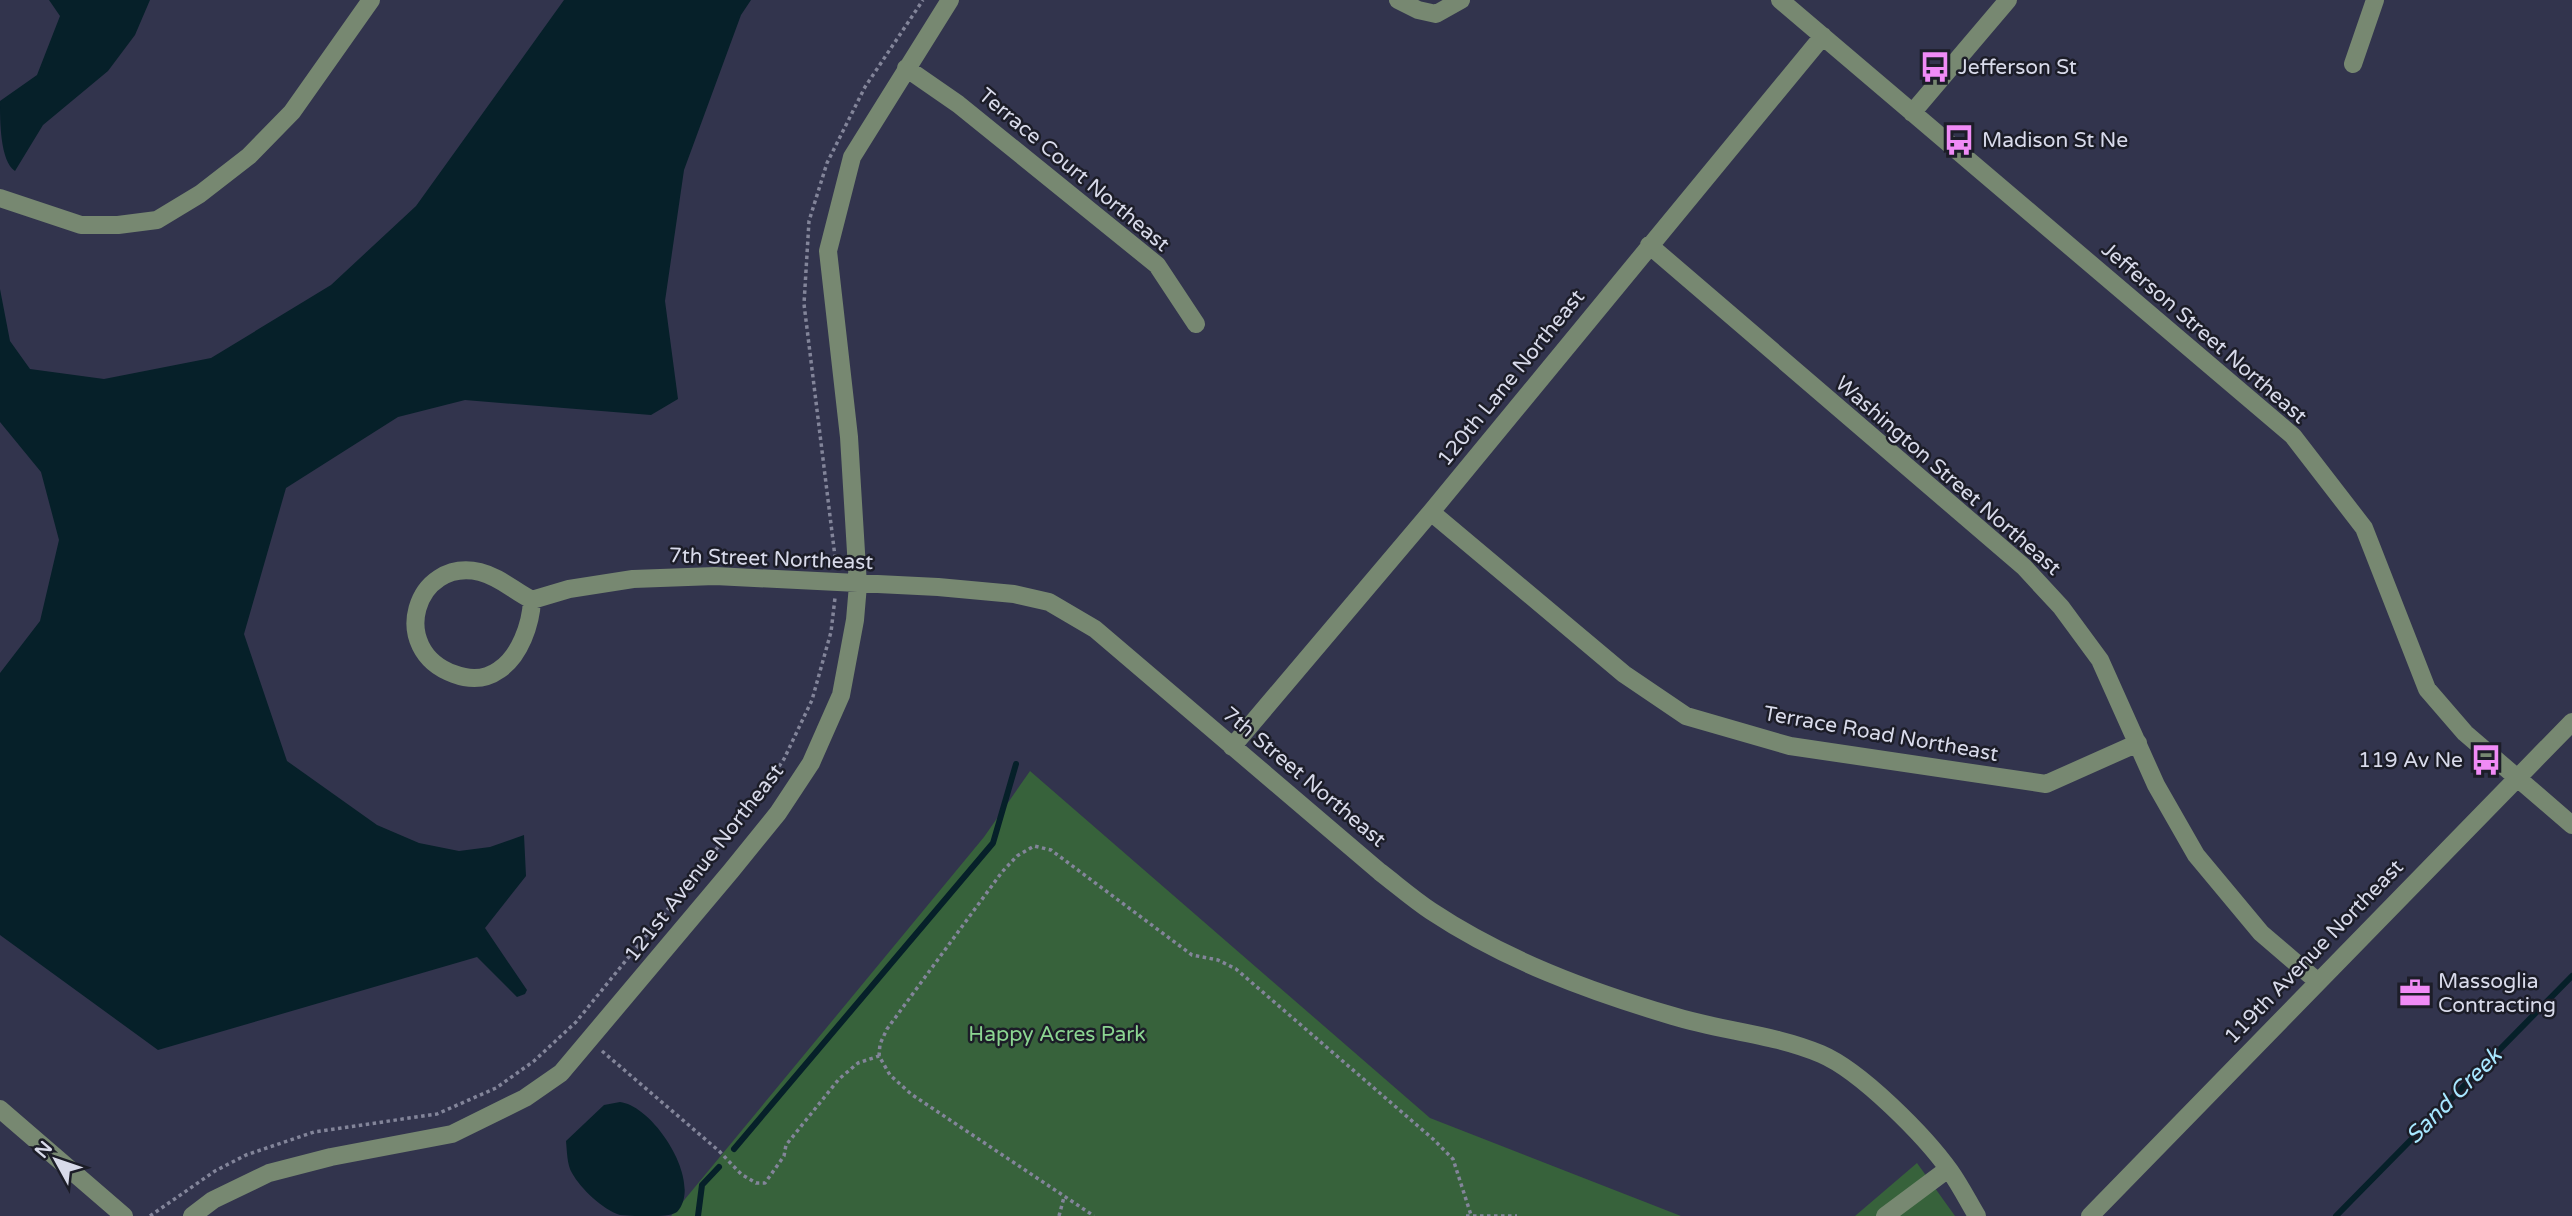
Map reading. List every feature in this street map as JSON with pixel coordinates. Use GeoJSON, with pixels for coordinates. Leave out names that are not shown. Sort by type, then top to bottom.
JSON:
{"type":"FeatureCollection","features":[{"type":"Feature","properties":{"kind":"street"},"geometry":{"type":"LineString","coordinates":[[0,198],[81,225],[118,225],[157,220],[200,194],[249,156],[292,111],[371,0]]}},
{"type":"Feature","properties":{"kind":"street","name":"121st Avenue Northeast"},"geometry":{"type":"LineString","coordinates":[[192,1216],[213,1200],[269,1173],[331,1157],[452,1134],[525,1098],[561,1073],[778,813],[811,763],[841,695],[855,620],[858,585],[849,437],[828,251],[852,157],[950,0]]}},
{"type":"Feature","properties":{"kind":"street"},"geometry":{"type":"LineString","coordinates":[[1398,0],[1419,10],[1436,14],[1461,0]]}},
{"type":"Feature","properties":{"kind":"street","name":"Jefferson Street Northeast"},"geometry":{"type":"LineString","coordinates":[[1780,0],[2293,436],[2364,528],[2427,689],[2465,733],[2572,825]]}},
{"type":"Feature","properties":{"kind":"street"},"geometry":{"type":"LineString","coordinates":[[1912,113],[2008,0]]}},
{"type":"Feature","properties":{"kind":"street"},"geometry":{"type":"LineString","coordinates":[[2353,64],[2375,0]]}},
{"type":"Feature","properties":{"kind":"street","name":"120th Lane Northeast"},"geometry":{"type":"LineString","coordinates":[[1232,747],[1823,36]]}},
{"type":"Feature","properties":{"kind":"street","name":"Terrace Court Northeast"},"geometry":{"type":"LineString","coordinates":[[906,68],[958,104],[1157,265],[1196,324]]}},
{"type":"Feature","properties":{"kind":"street","name":"Washington Street Northeast"},"geometry":{"type":"LineString","coordinates":[[1649,245],[2024,567],[2061,607],[2100,660],[2156,785],[2196,855],[2261,933],[2317,981]]}},
{"type":"Feature","properties":{"kind":"street","name":"Terrace Road Northeast"},"geometry":{"type":"LineString","coordinates":[[1430,512],[1624,674],[1686,716],[1790,746],[2046,784],[2138,743]]}},
{"type":"Feature","properties":{"kind":"street"},"geometry":{"type":"LineString","coordinates":[[455,572],[478,572],[497,578],[532,600],[531,615],[514,656],[500,670],[481,679],[460,677],[440,669],[421,651],[414,627],[426,590],[438,578],[455,572]]}},
{"type":"Feature","properties":{"kind":"street","name":"7th Street Northeast"},"geometry":{"type":"LineString","coordinates":[[532,600],[569,589],[634,579],[715,576],[938,587],[1014,594],[1048,602],[1094,629],[1380,872],[1430,910],[1469,934],[1525,963],[1603,994],[1676,1017],[1782,1041],[1823,1055],[1866,1082],[1948,1168],[1978,1216]]}},
{"type":"Feature","properties":{"kind":"street","name":"119th Avenue Northeast"},"geometry":{"type":"LineString","coordinates":[[2090,1216],[2572,722]]}},
{"type":"Feature","properties":{"kind":"street"},"geometry":{"type":"LineString","coordinates":[[0,1109],[124,1216]]}},
{"type":"Feature","properties":{"kind":"street"},"geometry":{"type":"LineString","coordinates":[[1885,1216],[1948,1168]]}},
{"type":"Feature","properties":{"kind":"path"},"geometry":{"type":"LineString","coordinates":[[150,1216],[215,1171],[246,1155],[314,1132],[437,1114],[496,1088],[534,1060],[574,1024],[757,799],[784,760],[812,700],[831,632],[836,583],[836,554],[804,304],[809,220],[827,163],[864,87],[923,0]]}},
{"type":"Feature","properties":{"kind":"path"},"geometry":{"type":"LineString","coordinates":[[1094,1216],[911,1094],[890,1075],[879,1056],[880,1044],[887,1029],[1002,872],[1017,856],[1034,846],[1051,850],[1192,955],[1218,960],[1236,969],[1453,1159],[1468,1215],[1517,1216]]}},
{"type":"Feature","properties":{"kind":"path"},"geometry":{"type":"LineString","coordinates":[[589,1041],[719,1151],[741,1174],[756,1183],[765,1183],[775,1172],[784,1156],[786,1145],[839,1079],[858,1063],[879,1056]]}},
{"type":"Feature","properties":{"kind":"path"},"geometry":{"type":"LineString","coordinates":[[1059,1216],[1064,1197]]}},
{"type":"Feature","properties":{"kind":"green space","name":"Happy Acres Park"},"geometry":{"type":"Polygon","coordinates":[[[1030,771],[1430,1118],[1681,1216],[671,1216],[984,837],[1030,771]]]}},
{"type":"Feature","properties":{"kind":"green space"},"geometry":{"type":"Polygon","coordinates":[[[1917,1163],[1955,1216],[1855,1216],[1917,1163]]]}},
{"type":"Feature","properties":{"kind":"water"},"geometry":{"type":"Polygon","coordinates":[[[49,0],[150,0],[135,35],[108,71],[43,125],[15,171],[6,159],[4,150],[0,101],[37,75],[60,16],[49,0]]]}},
{"type":"Feature","properties":{"kind":"water"},"geometry":{"type":"Polygon","coordinates":[[[564,0],[751,0],[741,15],[684,170],[665,301],[678,399],[651,415],[465,400],[398,417],[286,488],[244,634],[287,761],[377,825],[419,843],[459,851],[490,847],[524,835],[526,876],[485,928],[527,990],[525,994],[517,997],[477,957],[158,1050],[0,935],[0,673],[40,621],[59,540],[41,472],[0,422],[0,289],[10,341],[30,369],[104,379],[211,358],[331,285],[416,206],[564,0]]]}},
{"type":"Feature","properties":{"kind":"water"},"geometry":{"type":"Polygon","coordinates":[[[620,1102],[647,1117],[671,1148],[680,1166],[684,1183],[684,1199],[677,1212],[658,1216],[620,1215],[593,1198],[570,1170],[566,1141],[604,1105],[620,1102]]]}},
{"type":"Feature","properties":{"kind":"waterway"},"geometry":{"type":"LineString","coordinates":[[734,1149],[993,843],[1016,764]]}},
{"type":"Feature","properties":{"kind":"waterway","name":"Sand Creek"},"geometry":{"type":"LineString","coordinates":[[2336,1216],[2572,976]]}},
{"type":"Feature","properties":{"kind":"waterway"},"geometry":{"type":"LineString","coordinates":[[698,1216],[702,1185],[719,1167]]}},
{"type":"Feature","properties":{"kind":"place","name":"Jefferson St"},"geometry":{"type":"Point","coordinates":[1935,67]}},
{"type":"Feature","properties":{"kind":"place","name":"Madison St Ne"},"geometry":{"type":"Point","coordinates":[1959,140]}},
{"type":"Feature","properties":{"kind":"place","name":"119 Av Ne"},"geometry":{"type":"Point","coordinates":[2486,760]}},
{"type":"Feature","properties":{"kind":"place","name":"Massoglia Contracting"},"geometry":{"type":"Point","coordinates":[2415,993]}}]}
